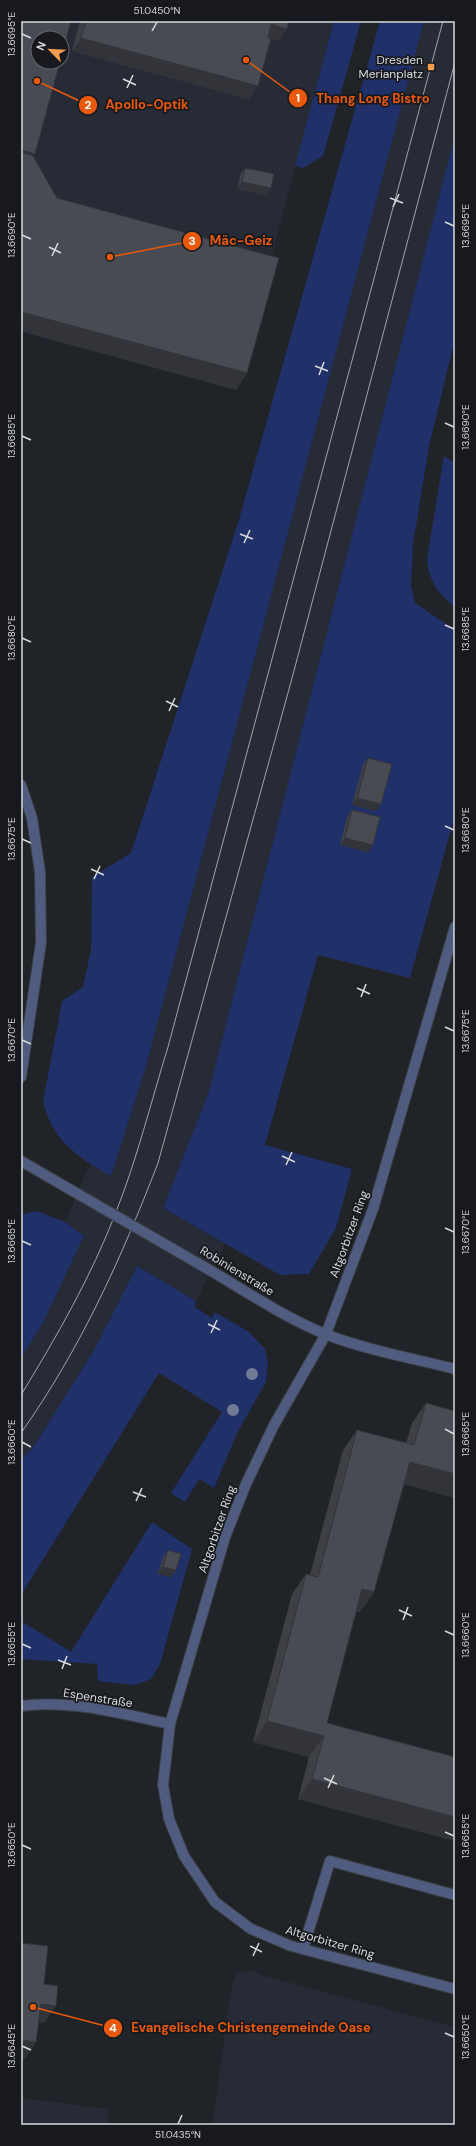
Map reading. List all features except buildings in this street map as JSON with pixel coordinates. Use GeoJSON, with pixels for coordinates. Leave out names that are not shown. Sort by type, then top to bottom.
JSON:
{"type":"FeatureCollection","features":[{"type":"Feature","properties":{"kind":"street"},"geometry":{"type":"LineString","coordinates":[[21,785],[32,818],[40,872],[41,943],[21,1077]]}},
{"type":"Feature","properties":{"kind":"street","name":"Altgorbitzer Ring"},"geometry":{"type":"LineString","coordinates":[[455,927],[373,1209],[326,1334],[274,1425],[246,1484],[225,1537],[170,1724],[163,1785],[169,1819],[184,1856],[214,1902],[251,1929],[303,1949],[455,1989]]}},
{"type":"Feature","properties":{"kind":"street","name":"Robinienstraße"},"geometry":{"type":"LineString","coordinates":[[21,1161],[292,1319],[326,1334],[455,1369]]}},
{"type":"Feature","properties":{"kind":"street","name":"Espenstraße"},"geometry":{"type":"LineString","coordinates":[[21,1706],[42,1703],[108,1711],[170,1724]]}},
{"type":"Feature","properties":{"kind":"street"},"geometry":{"type":"LineString","coordinates":[[303,1949],[330,1861],[455,1895]]}},
{"type":"Feature","properties":{"kind":"shaded area"},"geometry":{"type":"Polygon","coordinates":[[[21,21],[334,21],[236,390],[21,332],[21,21]]]}},
{"type":"Feature","properties":{"kind":"shaded area"},"geometry":{"type":"Polygon","coordinates":[[[334,21],[361,21],[323,156],[303,168],[295,166],[334,21]]]}},
{"type":"Feature","properties":{"kind":"shaded area"},"geometry":{"type":"Polygon","coordinates":[[[380,21],[424,21],[145,1070],[111,1176],[77,1155],[60,1138],[47,1116],[43,1102],[62,1001],[83,987],[91,950],[92,877],[131,853],[238,523],[380,21]]]}},
{"type":"Feature","properties":{"kind":"shaded area"},"geometry":{"type":"Polygon","coordinates":[[[424,21],[455,21],[455,135],[208,1094],[163,1208],[225,1244],[196,1301],[137,1266],[94,1350],[36,1443],[21,1461],[21,1358],[43,1323],[84,1236],[65,1222],[90,1164],[111,1176],[145,1070],[424,21]]]}},
{"type":"Feature","properties":{"kind":"shaded area"},"geometry":{"type":"Polygon","coordinates":[[[455,135],[455,339],[429,446],[413,545],[411,586],[415,603],[455,630],[455,815],[410,978],[318,955],[265,1145],[352,1169],[336,1228],[309,1274],[280,1275],[163,1208],[208,1094],[455,135]]]}},
{"type":"Feature","properties":{"kind":"shaded area"},"geometry":{"type":"Polygon","coordinates":[[[444,456],[455,463],[455,607],[439,592],[435,586],[430,574],[427,559],[444,456]]]}},
{"type":"Feature","properties":{"kind":"shaded area"},"geometry":{"type":"Polygon","coordinates":[[[37,1211],[65,1222],[84,1236],[43,1323],[21,1358],[21,1215],[37,1211]]]}},
{"type":"Feature","properties":{"kind":"shaded area"},"geometry":{"type":"Polygon","coordinates":[[[137,1266],[196,1301],[195,1307],[212,1318],[215,1312],[249,1332],[265,1349],[268,1364],[266,1382],[238,1431],[214,1488],[199,1479],[185,1502],[171,1493],[222,1412],[159,1373],[21,1595],[21,1461],[36,1443],[94,1350],[137,1266]]]}},
{"type":"Feature","properties":{"kind":"shaded area"},"geometry":{"type":"Polygon","coordinates":[[[152,1522],[192,1549],[160,1664],[151,1679],[135,1685],[98,1681],[97,1664],[21,1659],[21,1621],[71,1652],[152,1522]]]}},
{"type":"Feature","properties":{"kind":"shaded area"},"geometry":{"type":"Polygon","coordinates":[[[253,1970],[261,1975],[455,2027],[455,2125],[213,2125],[228,2008],[233,1982],[238,1972],[253,1970]]]}},
{"type":"Feature","properties":{"kind":"shaded area"},"geometry":{"type":"Polygon","coordinates":[[[21,2098],[109,2109],[108,2125],[21,2125],[21,2098]]]}},
{"type":"Feature","properties":{"kind":"tram line"},"geometry":{"type":"LineString","coordinates":[[21,1395],[48,1351],[96,1260],[124,1192],[137,1151],[168,1047],[443,21]]}},
{"type":"Feature","properties":{"kind":"tram line"},"geometry":{"type":"LineString","coordinates":[[21,1433],[43,1401],[81,1336],[114,1268],[158,1163],[291,682],[455,62]]}},
{"type":"Feature","properties":{"kind":"place","name":"Thang Long Bistro"},"geometry":{"type":"Point","coordinates":[246,60]}},
{"type":"Feature","properties":{"kind":"place","name":"Dresden Merianplatz"},"geometry":{"type":"Point","coordinates":[431,67]}},
{"type":"Feature","properties":{"kind":"place","name":"Apollo-Optik"},"geometry":{"type":"Point","coordinates":[37,81]}},
{"type":"Feature","properties":{"kind":"place","name":"Mäc-Geiz"},"geometry":{"type":"Point","coordinates":[110,257]}},
{"type":"Feature","properties":{"kind":"place","name":"Evangelische Christengemeinde Oase"},"geometry":{"type":"Point","coordinates":[33,2007]}}]}
